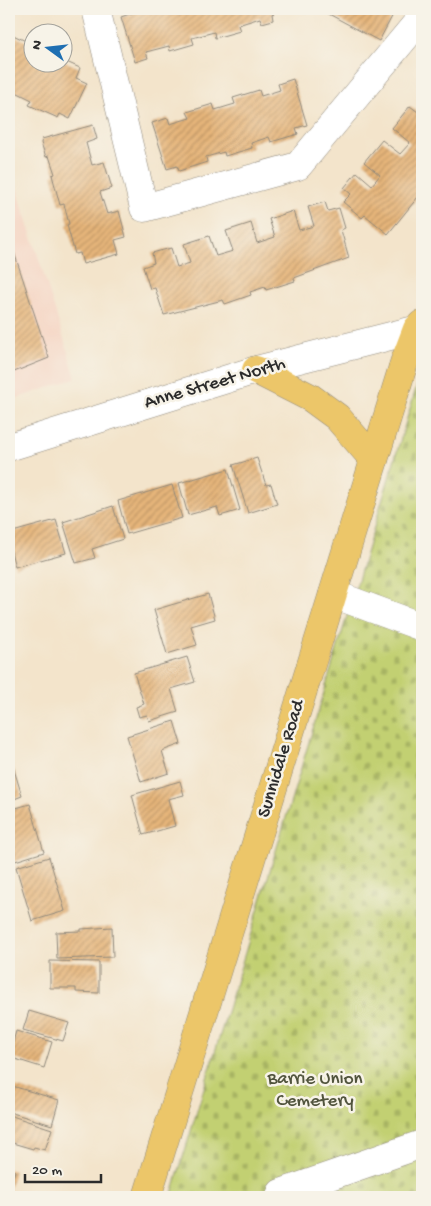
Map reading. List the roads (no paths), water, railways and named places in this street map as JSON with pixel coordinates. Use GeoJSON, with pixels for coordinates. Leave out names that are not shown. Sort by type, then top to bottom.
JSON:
{"type":"FeatureCollection","features":[{"type":"Feature","properties":{"kind":"main road","name":"Sunnidale Road"},"geometry":{"type":"LineString","coordinates":[[147,1197],[404,363],[421,327]]}},
{"type":"Feature","properties":{"kind":"main road"},"geometry":{"type":"LineString","coordinates":[[256,370],[311,398],[337,417],[374,460]]}},
{"type":"Feature","properties":{"kind":"street"},"geometry":{"type":"LineString","coordinates":[[96,9],[144,208],[298,166],[422,17]]}},
{"type":"Feature","properties":{"kind":"street","name":"Anne Street North"},"geometry":{"type":"LineString","coordinates":[[9,447],[256,370],[421,327]]}},
{"type":"Feature","properties":{"kind":"street"},"geometry":{"type":"LineString","coordinates":[[333,594],[422,627]]}},
{"type":"Feature","properties":{"kind":"street"},"geometry":{"type":"LineString","coordinates":[[280,1197],[281,1193],[422,1144]]}},
{"type":"Feature","properties":{"kind":"park label","name":"Barrie Union Cemetery"},"geometry":{"type":"Point","coordinates":[315,1090]}}]}
